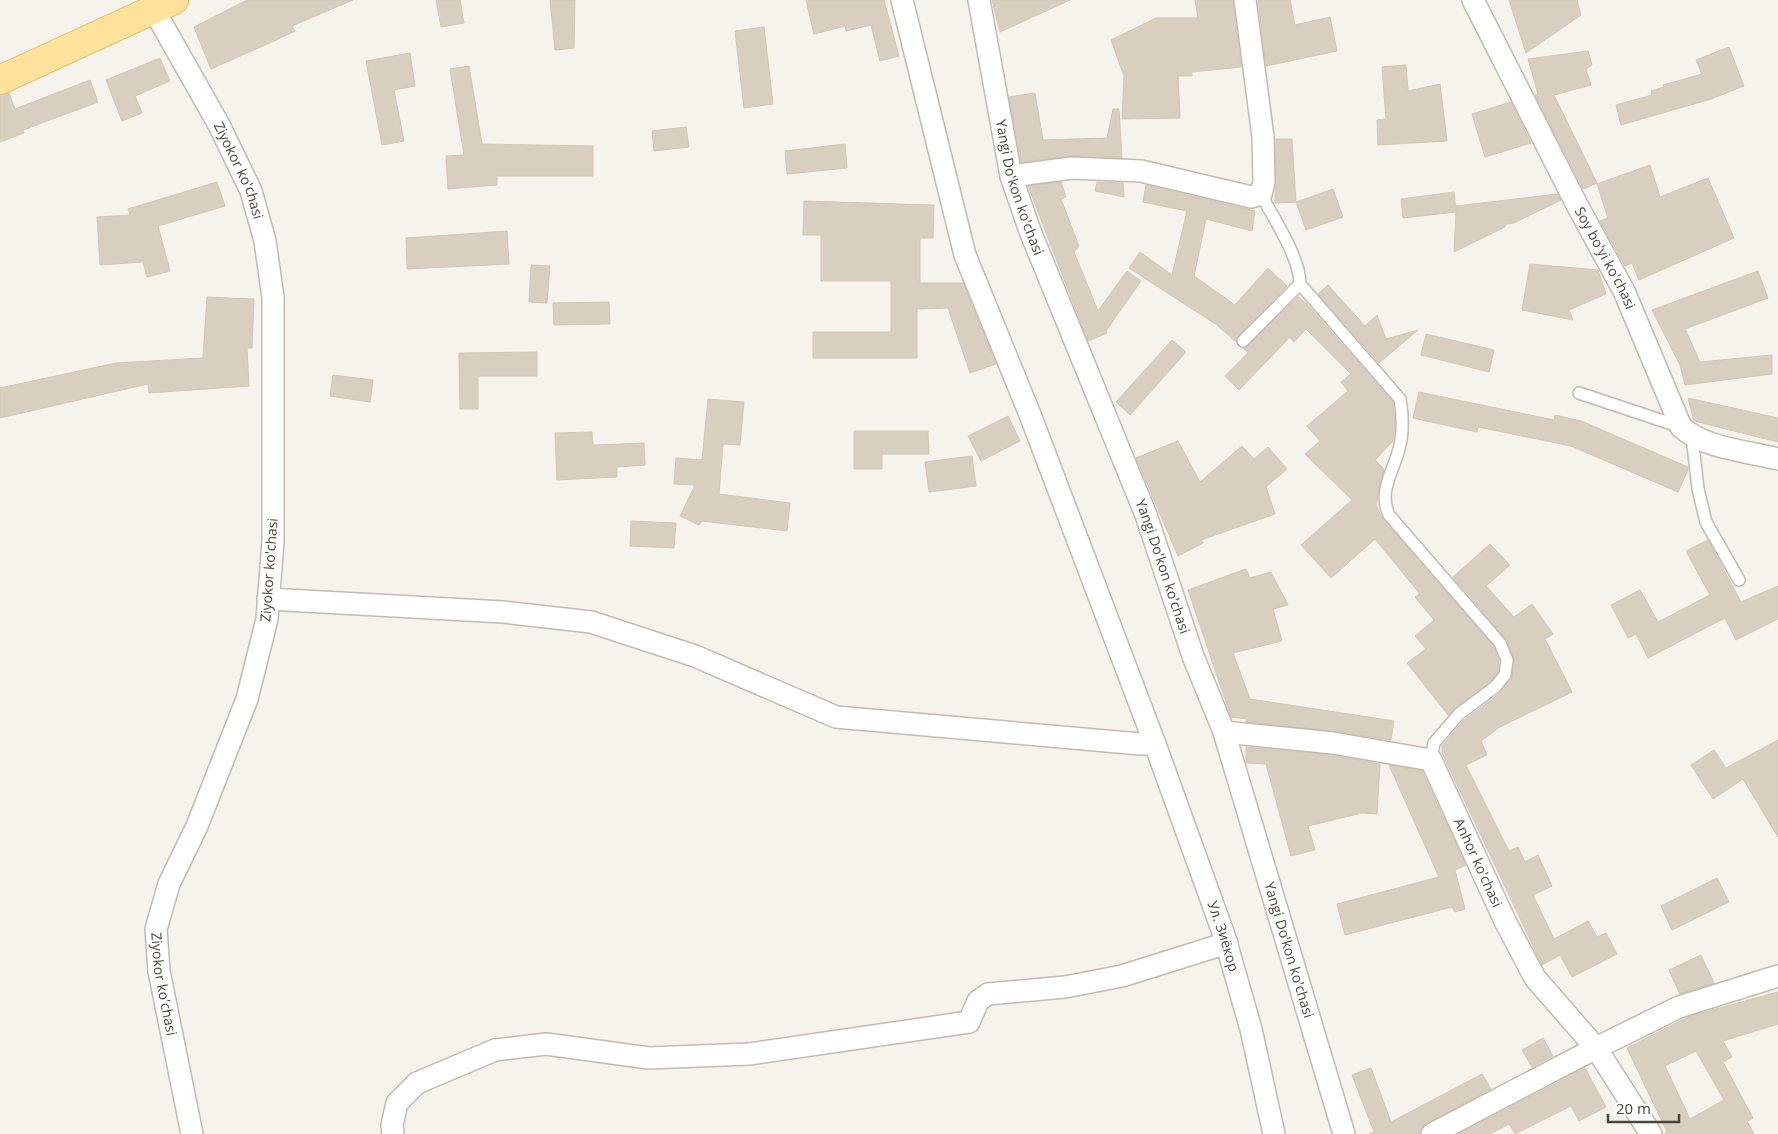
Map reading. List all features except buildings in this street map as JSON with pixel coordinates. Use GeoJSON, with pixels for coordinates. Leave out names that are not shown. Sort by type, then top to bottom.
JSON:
{"type":"FeatureCollection","features":[{"type":"Feature","properties":{"kind":"main road"},"geometry":{"type":"LineString","coordinates":[[0,80],[164,5]]}},
{"type":"Feature","properties":{"kind":"street","name":"Ул. Зиёкор"},"geometry":{"type":"LineString","coordinates":[[902,0],[965,255],[1031,417],[1155,744],[1227,943],[1251,1029],[1274,1134]]}},
{"type":"Feature","properties":{"kind":"street","name":"Yangi Do'kon ko'chasi"},"geometry":{"type":"LineString","coordinates":[[979,0],[1011,176],[1030,231],[1146,515],[1193,656],[1224,732],[1344,1134]]}},
{"type":"Feature","properties":{"kind":"street"},"geometry":{"type":"LineString","coordinates":[[1011,176],[1072,168],[1141,171],[1251,196],[1261,194],[1264,182],[1263,136],[1245,0]]}},
{"type":"Feature","properties":{"kind":"street","name":"Soy bo'yi ko'chasi"},"geometry":{"type":"LineString","coordinates":[[1474,0],[1577,205],[1624,291],[1686,432]]}},
{"type":"Feature","properties":{"kind":"street","name":"Ziyokor ko'chasi"},"geometry":{"type":"LineString","coordinates":[[164,5],[251,191],[265,241],[273,297],[273,541],[267,620],[247,699],[197,826],[169,884],[156,929],[159,971],[192,1134]]}},
{"type":"Feature","properties":{"kind":"street"},"geometry":{"type":"LineString","coordinates":[[1686,432],[1778,459]]}},
{"type":"Feature","properties":{"kind":"street"},"geometry":{"type":"LineString","coordinates":[[268,599],[503,612],[591,622],[694,656],[836,717],[915,726],[1155,744]]}},
{"type":"Feature","properties":{"kind":"street"},"geometry":{"type":"LineString","coordinates":[[1224,732],[1333,743],[1431,760]]}},
{"type":"Feature","properties":{"kind":"street","name":"Anhor ko'chasi"},"geometry":{"type":"LineString","coordinates":[[1431,760],[1505,921],[1535,978],[1596,1048],[1651,1134]]}},
{"type":"Feature","properties":{"kind":"street"},"geometry":{"type":"LineString","coordinates":[[392,1129],[397,1103],[417,1083],[495,1050],[546,1044],[649,1058],[749,1054],[950,1025],[969,1022],[978,1001],[988,994],[1064,987],[1122,976],[1227,943]]}},
{"type":"Feature","properties":{"kind":"street"},"geometry":{"type":"LineString","coordinates":[[1432,1134],[1679,1007],[1778,976]]}},
{"type":"Feature","properties":{"kind":"lane"},"geometry":{"type":"LineString","coordinates":[[1261,194],[1293,257],[1300,276],[1300,284],[1400,399],[1404,419],[1399,448],[1384,494],[1384,505],[1389,515],[1500,643],[1507,660],[1505,674],[1495,687],[1459,714],[1434,743],[1431,760]]}},
{"type":"Feature","properties":{"kind":"lane"},"geometry":{"type":"LineString","coordinates":[[1243,341],[1300,284]]}},
{"type":"Feature","properties":{"kind":"lane"},"geometry":{"type":"LineString","coordinates":[[1579,393],[1686,432],[1706,522],[1738,580]]}}]}
